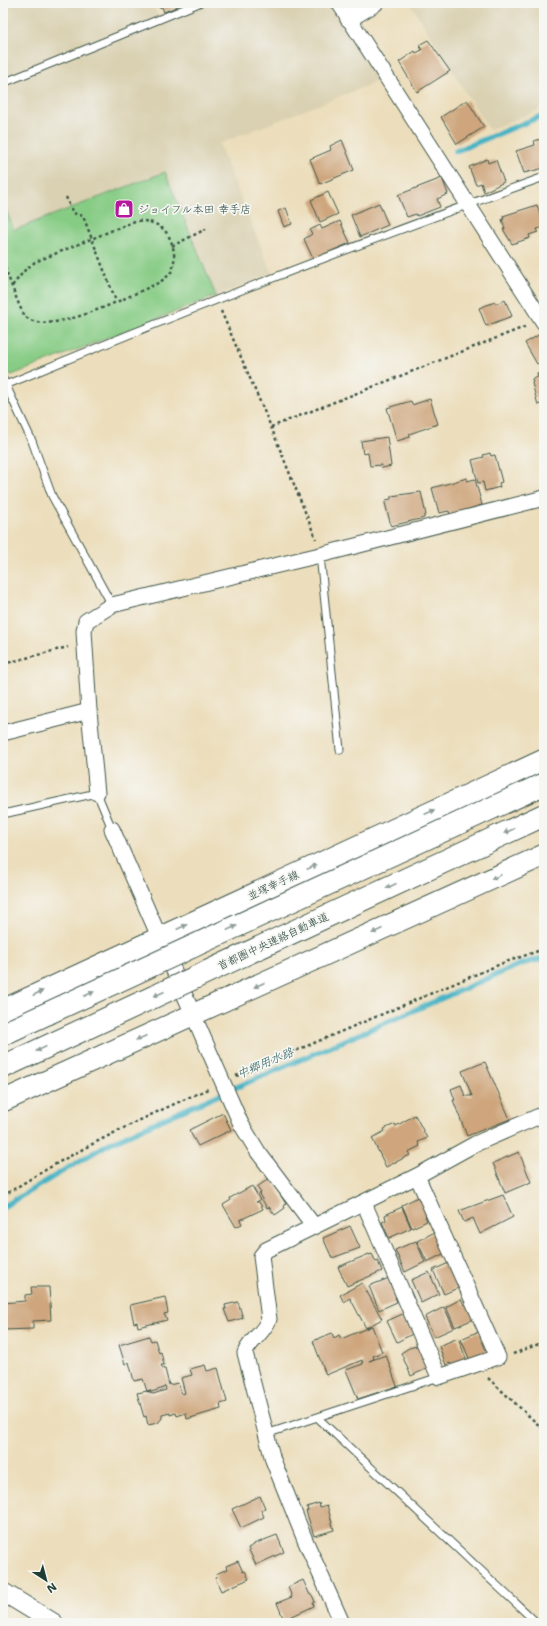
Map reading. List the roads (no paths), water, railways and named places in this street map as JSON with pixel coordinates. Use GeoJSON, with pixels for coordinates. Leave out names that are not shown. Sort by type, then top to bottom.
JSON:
{"type":"FeatureCollection","features":[{"type":"Feature","properties":{"kind":"highway"},"geometry":{"type":"LineString","coordinates":[[3,1034],[544,784]]}},
{"type":"Feature","properties":{"kind":"highway","name":"首都圏中央連絡自動車道"},"geometry":{"type":"LineString","coordinates":[[3,1067],[544,814]]}},
{"type":"Feature","properties":{"kind":"main road","name":"並塚幸手線"},"geometry":{"type":"LineString","coordinates":[[3,1010],[544,760]]}},
{"type":"Feature","properties":{"kind":"main road"},"geometry":{"type":"LineString","coordinates":[[3,1101],[544,855]]}},
{"type":"Feature","properties":{"kind":"main road"},"geometry":{"type":"LineString","coordinates":[[3,1090],[80,1066]]}},
{"type":"Feature","properties":{"kind":"street"},"geometry":{"type":"LineString","coordinates":[[339,3],[543,321]]}},
{"type":"Feature","properties":{"kind":"street"},"geometry":{"type":"LineString","coordinates":[[349,18],[374,3]]}},
{"type":"Feature","properties":{"kind":"street"},"geometry":{"type":"LineString","coordinates":[[97,793],[89,711],[84,631],[86,621],[112,604],[320,555],[544,498]]}},
{"type":"Feature","properties":{"kind":"street"},"geometry":{"type":"LineString","coordinates":[[3,733],[89,711]]}},
{"type":"Feature","properties":{"kind":"street"},"geometry":{"type":"LineString","coordinates":[[112,830],[241,1124],[258,1152],[314,1226]]}},
{"type":"Feature","properties":{"kind":"street"},"geometry":{"type":"LineString","coordinates":[[342,1623],[305,1540],[276,1467],[245,1353],[247,1346],[266,1328],[269,1319],[261,1256],[266,1250],[364,1203],[475,1144],[544,1114]]}},
{"type":"Feature","properties":{"kind":"street"},"geometry":{"type":"LineString","coordinates":[[364,1203],[439,1377],[498,1357],[417,1176]]}},
{"type":"Feature","properties":{"kind":"street"},"geometry":{"type":"LineString","coordinates":[[3,1592],[54,1623]]}},
{"type":"Feature","properties":{"kind":"lane"},"geometry":{"type":"LineString","coordinates":[[3,83],[199,3]]}},
{"type":"Feature","properties":{"kind":"lane"},"geometry":{"type":"LineString","coordinates":[[112,604],[52,496],[32,441],[4,383],[467,204],[544,177]]}},
{"type":"Feature","properties":{"kind":"lane"},"geometry":{"type":"LineString","coordinates":[[320,555],[340,750]]}},
{"type":"Feature","properties":{"kind":"lane"},"geometry":{"type":"LineString","coordinates":[[3,814],[97,793],[112,830]]}},
{"type":"Feature","properties":{"kind":"lane"},"geometry":{"type":"LineString","coordinates":[[266,1434],[439,1377]]}},
{"type":"Feature","properties":{"kind":"lane"},"geometry":{"type":"LineString","coordinates":[[318,1418],[537,1623]]}},
{"type":"Feature","properties":{"kind":"waterway"},"geometry":{"type":"LineString","coordinates":[[456,151],[544,115]]}},
{"type":"Feature","properties":{"kind":"waterway","name":"中郷用水路"},"geometry":{"type":"LineString","coordinates":[[3,1207],[108,1144],[521,964],[544,958]]}},
{"type":"Feature","properties":{"kind":"place","name":"ジョイフル本田 幸手店"},"geometry":{"type":"Point","coordinates":[124,209]}}]}
